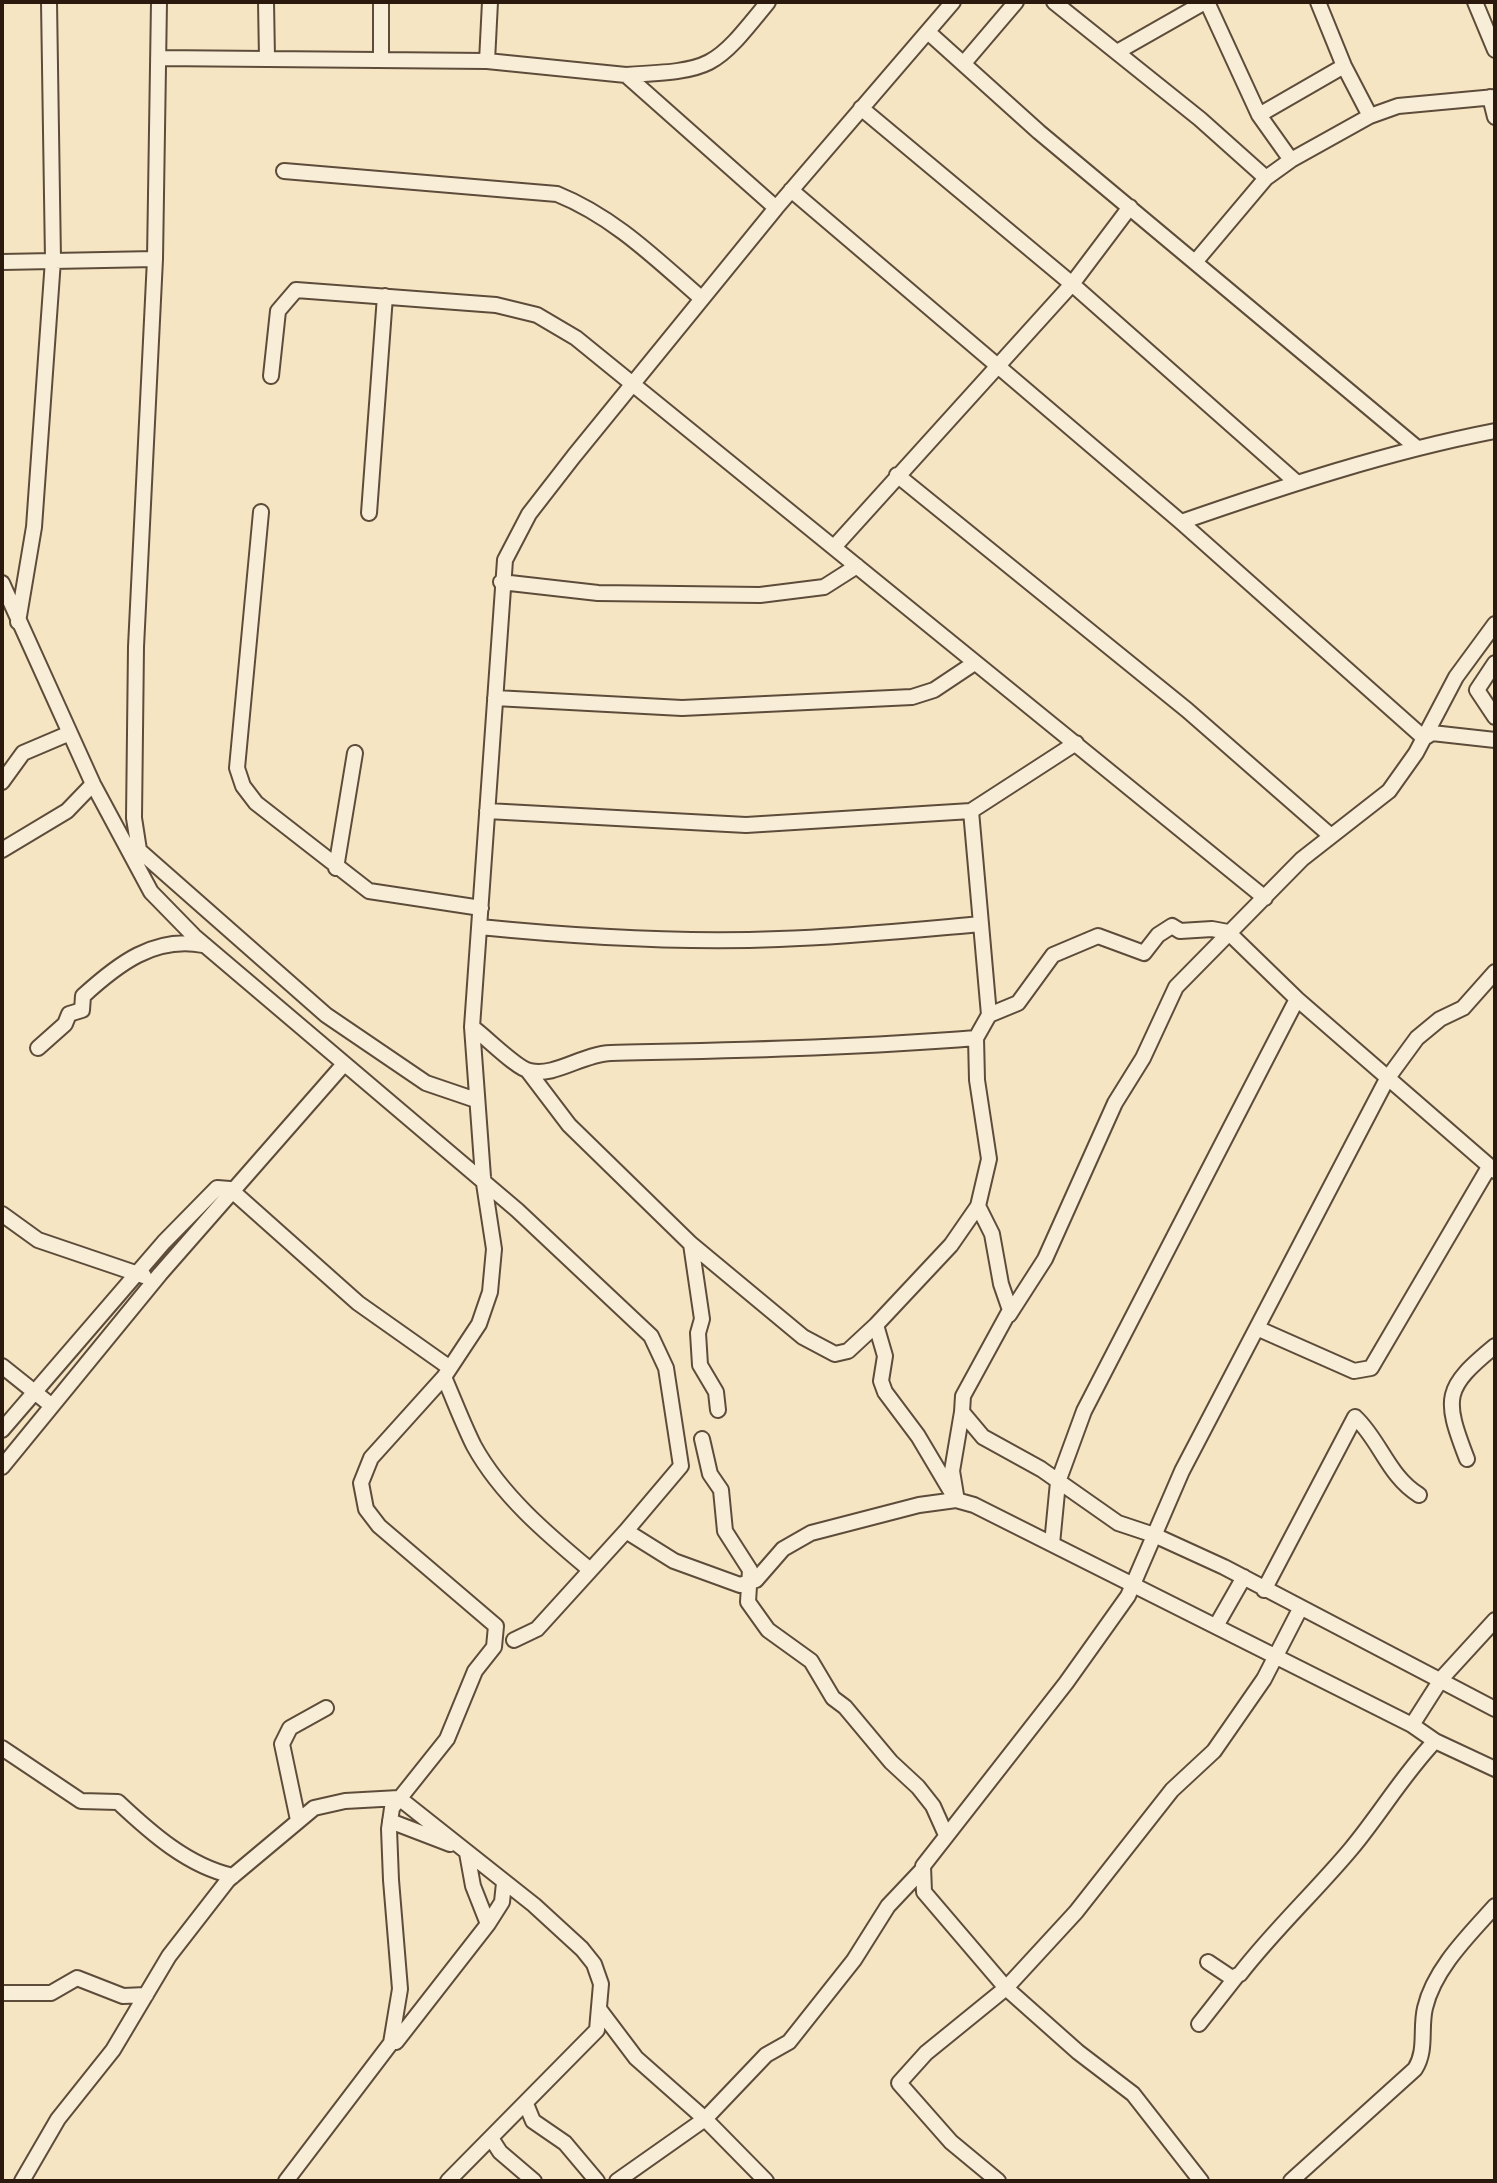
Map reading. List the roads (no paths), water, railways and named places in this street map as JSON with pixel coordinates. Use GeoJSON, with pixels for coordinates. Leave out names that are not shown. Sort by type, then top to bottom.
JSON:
{"type":"FeatureCollection","features":[{"type":"Feature","properties":{"kind":"street"},"geometry":{"type":"LineString","coordinates":[[18,622],[36,504],[53,260],[49,2]]}},
{"type":"Feature","properties":{"kind":"street"},"geometry":{"type":"LineString","coordinates":[[139,850],[134,818],[136,647],[155,259],[159,2]]}},
{"type":"Feature","properties":{"kind":"street"},"geometry":{"type":"LineString","coordinates":[[266,2],[267,58]]}},
{"type":"Feature","properties":{"kind":"street"},"geometry":{"type":"LineString","coordinates":[[381,2],[381,60]]}},
{"type":"Feature","properties":{"kind":"street"},"geometry":{"type":"LineString","coordinates":[[487,61],[490,2]]}},
{"type":"Feature","properties":{"kind":"street"},"geometry":{"type":"LineString","coordinates":[[158,58],[487,61],[626,75],[685,72],[709,65],[726,51],[768,2]]}},
{"type":"Feature","properties":{"kind":"street"},"geometry":{"type":"LineString","coordinates":[[383,2058],[397,2025],[400,1989],[391,1880],[390,1821],[399,1798],[447,1739],[475,1671],[494,1647],[496,1626],[379,1526],[366,1509],[361,1483],[371,1458],[447,1372],[479,1324],[490,1292],[494,1249],[484,1183],[472,1027],[501,582],[505,560],[529,514],[634,383],[791,190],[953,2]]}},
{"type":"Feature","properties":{"kind":"street"},"geometry":{"type":"LineString","coordinates":[[964,63],[1016,2]]}},
{"type":"Feature","properties":{"kind":"street"},"geometry":{"type":"LineString","coordinates":[[1054,2],[1210,127],[1266,178]]}},
{"type":"Feature","properties":{"kind":"street"},"geometry":{"type":"LineString","coordinates":[[1117,52],[1206,2],[1259,115],[1291,160]]}},
{"type":"Feature","properties":{"kind":"street"},"geometry":{"type":"LineString","coordinates":[[1318,2],[1344,66],[1370,116]]}},
{"type":"Feature","properties":{"kind":"street"},"geometry":{"type":"LineString","coordinates":[[1475,2],[1495,50]]}},
{"type":"Feature","properties":{"kind":"street"},"geometry":{"type":"LineString","coordinates":[[928,32],[1039,132],[1416,447]]}},
{"type":"Feature","properties":{"kind":"street"},"geometry":{"type":"LineString","coordinates":[[1259,115],[1344,66]]}},
{"type":"Feature","properties":{"kind":"street"},"geometry":{"type":"LineString","coordinates":[[626,75],[776,208]]}},
{"type":"Feature","properties":{"kind":"street"},"geometry":{"type":"LineString","coordinates":[[1196,261],[1266,178],[1291,160],[1370,116],[1414,103],[1492,97],[1495,117]]}},
{"type":"Feature","properties":{"kind":"street"},"geometry":{"type":"LineString","coordinates":[[861,108],[1072,284],[1296,482]]}},
{"type":"Feature","properties":{"kind":"street"},"geometry":{"type":"LineString","coordinates":[[284,171],[557,194],[591,208],[624,231],[702,299]]}},
{"type":"Feature","properties":{"kind":"street"},"geometry":{"type":"LineString","coordinates":[[791,190],[1181,522],[1424,738]]}},
{"type":"Feature","properties":{"kind":"street"},"geometry":{"type":"LineString","coordinates":[[835,546],[1072,284],[1130,207]]}},
{"type":"Feature","properties":{"kind":"street"},"geometry":{"type":"LineString","coordinates":[[2,262],[155,259]]}},
{"type":"Feature","properties":{"kind":"street"},"geometry":{"type":"LineString","coordinates":[[271,376],[278,311],[296,290],[496,305],[537,315],[576,338],[634,383],[835,546],[973,664],[1076,743],[1265,898]]}},
{"type":"Feature","properties":{"kind":"street"},"geometry":{"type":"LineString","coordinates":[[369,513],[385,296]]}},
{"type":"Feature","properties":{"kind":"street"},"geometry":{"type":"LineString","coordinates":[[1181,522],[1296,482],[1416,447],[1495,431]]}},
{"type":"Feature","properties":{"kind":"street"},"geometry":{"type":"LineString","coordinates":[[897,475],[1175,700],[1331,836]]}},
{"type":"Feature","properties":{"kind":"street"},"geometry":{"type":"LineString","coordinates":[[261,512],[237,768],[243,786],[256,803],[369,891],[481,908]]}},
{"type":"Feature","properties":{"kind":"street"},"geometry":{"type":"LineString","coordinates":[[501,582],[598,593],[760,595],[824,587],[857,566]]}},
{"type":"Feature","properties":{"kind":"street"},"geometry":{"type":"LineString","coordinates":[[2,583],[93,784],[151,892],[204,945],[484,1183],[651,1336],[666,1368],[681,1466],[537,1629],[514,1640]]}},
{"type":"Feature","properties":{"kind":"street"},"geometry":{"type":"LineString","coordinates":[[956,1500],[952,1471],[963,1396],[1045,1259],[1115,1103],[1151,1042],[1165,1006],[1187,971],[1302,859],[1389,791],[1424,738],[1456,677],[1495,624]]}},
{"type":"Feature","properties":{"kind":"street"},"geometry":{"type":"LineString","coordinates":[[1495,663],[1477,690],[1495,717]]}},
{"type":"Feature","properties":{"kind":"street"},"geometry":{"type":"LineString","coordinates":[[495,698],[682,708],[784,706],[912,697],[934,690],[973,664]]}},
{"type":"Feature","properties":{"kind":"street"},"geometry":{"type":"LineString","coordinates":[[2,782],[23,753],[70,733]]}},
{"type":"Feature","properties":{"kind":"street"},"geometry":{"type":"LineString","coordinates":[[1424,738],[1432,733],[1495,740]]}},
{"type":"Feature","properties":{"kind":"street"},"geometry":{"type":"LineString","coordinates":[[487,811],[746,825],[971,811],[1076,743]]}},
{"type":"Feature","properties":{"kind":"street"},"geometry":{"type":"LineString","coordinates":[[336,868],[355,753]]}},
{"type":"Feature","properties":{"kind":"street"},"geometry":{"type":"LineString","coordinates":[[2,850],[57,818],[93,784]]}},
{"type":"Feature","properties":{"kind":"street"},"geometry":{"type":"LineString","coordinates":[[472,1027],[528,1071],[569,1125],[691,1244],[821,1349],[835,1354],[848,1351],[951,1245],[978,1206],[989,1159],[977,1080],[976,1038],[989,1015],[971,811]]}},
{"type":"Feature","properties":{"kind":"street"},"geometry":{"type":"LineString","coordinates":[[119,831],[326,1015],[426,1083],[476,1100]]}},
{"type":"Feature","properties":{"kind":"street"},"geometry":{"type":"LineString","coordinates":[[480,927],[628,939],[707,941],[827,937],[981,924]]}},
{"type":"Feature","properties":{"kind":"street"},"geometry":{"type":"LineString","coordinates":[[989,1015],[1018,1003],[1053,955],[1098,936],[1144,953],[1158,935],[1172,926],[1180,931],[1212,929],[1228,932],[1297,999],[1492,1169],[1371,1368],[1354,1371],[1259,1329]]}},
{"type":"Feature","properties":{"kind":"street"},"geometry":{"type":"LineString","coordinates":[[38,1048],[65,1024],[69,1014],[82,1010],[83,996],[124,959],[180,941],[204,945]]}},
{"type":"Feature","properties":{"kind":"street"},"geometry":{"type":"LineString","coordinates":[[618,2181],[705,2119],[766,2055],[789,2042],[854,1960],[888,1906],[923,1869],[946,1835],[1066,1683],[1128,1596],[1182,1471],[1259,1329],[1387,1079],[1417,1038],[1440,1019],[1463,1008],[1495,972]]}},
{"type":"Feature","properties":{"kind":"street"},"geometry":{"type":"LineString","coordinates":[[1052,1544],[1058,1482],[1084,1411],[1297,999]]}},
{"type":"Feature","properties":{"kind":"street"},"geometry":{"type":"LineString","coordinates":[[528,1071],[551,1072],[577,1058],[609,1053],[794,1050],[976,1038]]}},
{"type":"Feature","properties":{"kind":"street"},"geometry":{"type":"LineString","coordinates":[[2,1467],[160,1274],[344,1064]]}},
{"type":"Feature","properties":{"kind":"street"},"geometry":{"type":"LineString","coordinates":[[2,1430],[135,1275],[208,1194],[217,1188],[233,1192],[358,1303],[447,1372],[475,1447],[493,1472],[523,1510],[589,1569]]}},
{"type":"Feature","properties":{"kind":"street"},"geometry":{"type":"LineString","coordinates":[[978,1206],[996,1246],[1009,1315]]}},
{"type":"Feature","properties":{"kind":"street"},"geometry":{"type":"LineString","coordinates":[[2,1214],[29,1236],[135,1275],[160,1274]]}},
{"type":"Feature","properties":{"kind":"street"},"geometry":{"type":"LineString","coordinates":[[691,1244],[702,1319],[698,1333],[700,1365],[716,1392],[718,1410]]}},
{"type":"Feature","properties":{"kind":"street"},"geometry":{"type":"LineString","coordinates":[[876,1325],[885,1356],[881,1381],[885,1392],[918,1436],[956,1500]]}},
{"type":"Feature","properties":{"kind":"street"},"geometry":{"type":"LineString","coordinates":[[1467,1459],[1456,1431],[1452,1392],[1462,1373],[1495,1346]]}},
{"type":"Feature","properties":{"kind":"street"},"geometry":{"type":"LineString","coordinates":[[2,1366],[52,1406]]}},
{"type":"Feature","properties":{"kind":"street"},"geometry":{"type":"LineString","coordinates":[[962,1412],[983,1437],[1118,1523],[1154,1535],[1244,1577],[1300,1609],[1442,1678],[1495,1709]]}},
{"type":"Feature","properties":{"kind":"street"},"geometry":{"type":"LineString","coordinates":[[1264,1590],[1355,1417],[1368,1430],[1379,1454],[1407,1487],[1419,1495]]}},
{"type":"Feature","properties":{"kind":"street"},"geometry":{"type":"LineString","coordinates":[[702,1439],[710,1474],[721,1490],[725,1531],[750,1570],[748,1602],[768,1630],[811,1661],[833,1698],[926,1796],[946,1835]]}},
{"type":"Feature","properties":{"kind":"street"},"geometry":{"type":"LineString","coordinates":[[626,1531],[688,1567],[702,1569],[740,1585],[756,1580],[783,1549],[811,1533],[919,1505],[956,1500],[974,1505],[1133,1582],[1276,1658],[1412,1725],[1435,1741],[1495,1769]]}},
{"type":"Feature","properties":{"kind":"street"},"geometry":{"type":"LineString","coordinates":[[1216,1626],[1244,1577]]}},
{"type":"Feature","properties":{"kind":"street"},"geometry":{"type":"LineString","coordinates":[[998,2181],[951,2142],[899,2083],[926,2053],[1006,1988],[1076,1912],[1172,1790],[1214,1751],[1276,1658],[1300,1609]]}},
{"type":"Feature","properties":{"kind":"street"},"geometry":{"type":"LineString","coordinates":[[1412,1725],[1442,1678],[1495,1620]]}},
{"type":"Feature","properties":{"kind":"street"},"geometry":{"type":"LineString","coordinates":[[298,1820],[282,1744],[290,1728],[326,1708]]}},
{"type":"Feature","properties":{"kind":"street"},"geometry":{"type":"LineString","coordinates":[[1199,2024],[1276,1928],[1350,1851],[1391,1791],[1435,1741]]}},
{"type":"Feature","properties":{"kind":"street"},"geometry":{"type":"LineString","coordinates":[[2,1748],[81,1801],[118,1802],[158,1839],[218,1873],[233,1876]]}},
{"type":"Feature","properties":{"kind":"street"},"geometry":{"type":"LineString","coordinates":[[22,2181],[58,2119],[113,2050],[169,1956],[233,1876],[298,1820],[325,1804],[399,1798],[534,1905],[594,1964],[601,1984],[597,2030],[448,2181]]}},
{"type":"Feature","properties":{"kind":"street"},"geometry":{"type":"LineString","coordinates":[[390,1821],[465,1851]]}},
{"type":"Feature","properties":{"kind":"street"},"geometry":{"type":"LineString","coordinates":[[465,1851],[473,1886],[488,1924]]}},
{"type":"Feature","properties":{"kind":"street"},"geometry":{"type":"LineString","coordinates":[[923,1869],[924,1892],[1006,1988],[1078,2052],[1133,2094],[1201,2181]]}},
{"type":"Feature","properties":{"kind":"street"},"geometry":{"type":"LineString","coordinates":[[286,2181],[488,1924],[502,1902],[504,1883]]}},
{"type":"Feature","properties":{"kind":"street"},"geometry":{"type":"LineString","coordinates":[[1291,2181],[1415,2069],[1423,2049],[1426,2004],[1435,1984],[1467,1938],[1495,1906]]}},
{"type":"Feature","properties":{"kind":"street"},"geometry":{"type":"LineString","coordinates":[[1208,1962],[1232,1978],[1236,1977]]}},
{"type":"Feature","properties":{"kind":"street"},"geometry":{"type":"LineString","coordinates":[[2,1993],[51,1993],[77,1978],[123,1996],[146,1995]]}},
{"type":"Feature","properties":{"kind":"street"},"geometry":{"type":"LineString","coordinates":[[599,2009],[636,2058],[705,2119],[766,2181]]}},
{"type":"Feature","properties":{"kind":"street"},"geometry":{"type":"LineString","coordinates":[[526,2104],[533,2121],[565,2143],[597,2181]]}},
{"type":"Feature","properties":{"kind":"street"},"geometry":{"type":"LineString","coordinates":[[491,2138],[500,2152],[534,2181]]}}]}
